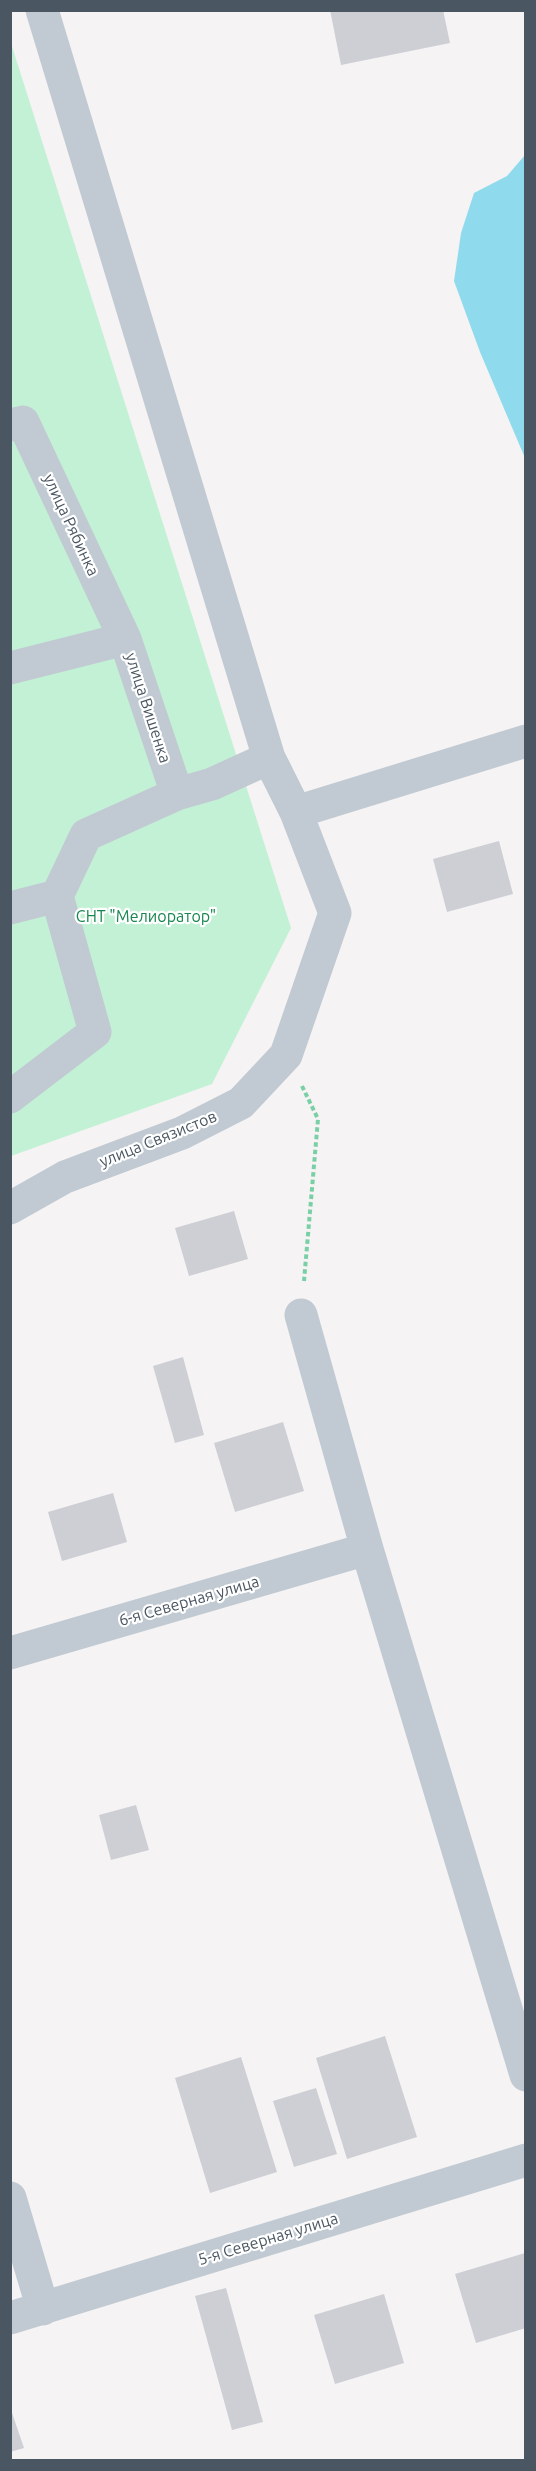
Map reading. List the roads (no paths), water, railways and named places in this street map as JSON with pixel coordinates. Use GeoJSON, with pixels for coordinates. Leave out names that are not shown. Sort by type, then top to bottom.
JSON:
{"type":"FeatureCollection","features":[{"type":"Feature","properties":{"kind":"street"},"geometry":{"type":"LineString","coordinates":[[42,10],[269,758],[296,812],[525,741]]}},
{"type":"Feature","properties":{"kind":"street","name":"улица Рябинка"},"geometry":{"type":"LineString","coordinates":[[10,425],[23,422],[125,639]]}},
{"type":"Feature","properties":{"kind":"street","name":"улица Вишенка"},"geometry":{"type":"LineString","coordinates":[[10,668],[125,639],[177,794]]}},
{"type":"Feature","properties":{"kind":"street"},"geometry":{"type":"LineString","coordinates":[[10,1097],[95,1032],[57,896],[87,835],[177,794],[213,784],[269,758]]}},
{"type":"Feature","properties":{"kind":"street","name":"улица Связистов"},"geometry":{"type":"LineString","coordinates":[[10,1208],[65,1177],[182,1133],[241,1103],[286,1055],[335,913],[296,812]]}},
{"type":"Feature","properties":{"kind":"street"},"geometry":{"type":"LineString","coordinates":[[10,908],[57,896]]}},
{"type":"Feature","properties":{"kind":"street"},"geometry":{"type":"LineString","coordinates":[[301,1315],[367,1549],[525,2075]]}},
{"type":"Feature","properties":{"kind":"street","name":"6-я Северная улица"},"geometry":{"type":"LineString","coordinates":[[10,1653],[367,1549]]}},
{"type":"Feature","properties":{"kind":"street","name":"5-я Северная улица"},"geometry":{"type":"LineString","coordinates":[[10,2318],[525,2160]]}},
{"type":"Feature","properties":{"kind":"street"},"geometry":{"type":"LineString","coordinates":[[10,2198],[43,2309]]}},
{"type":"Feature","properties":{"kind":"water"},"geometry":{"type":"Polygon","coordinates":[[[525,155],[525,458],[480,352],[454,281],[461,233],[474,193],[507,176],[525,155]]]}},
{"type":"Feature","properties":{"kind":"park label","name":"СНТ \"Мелиоратор\""},"geometry":{"type":"Point","coordinates":[146,917]}}]}
